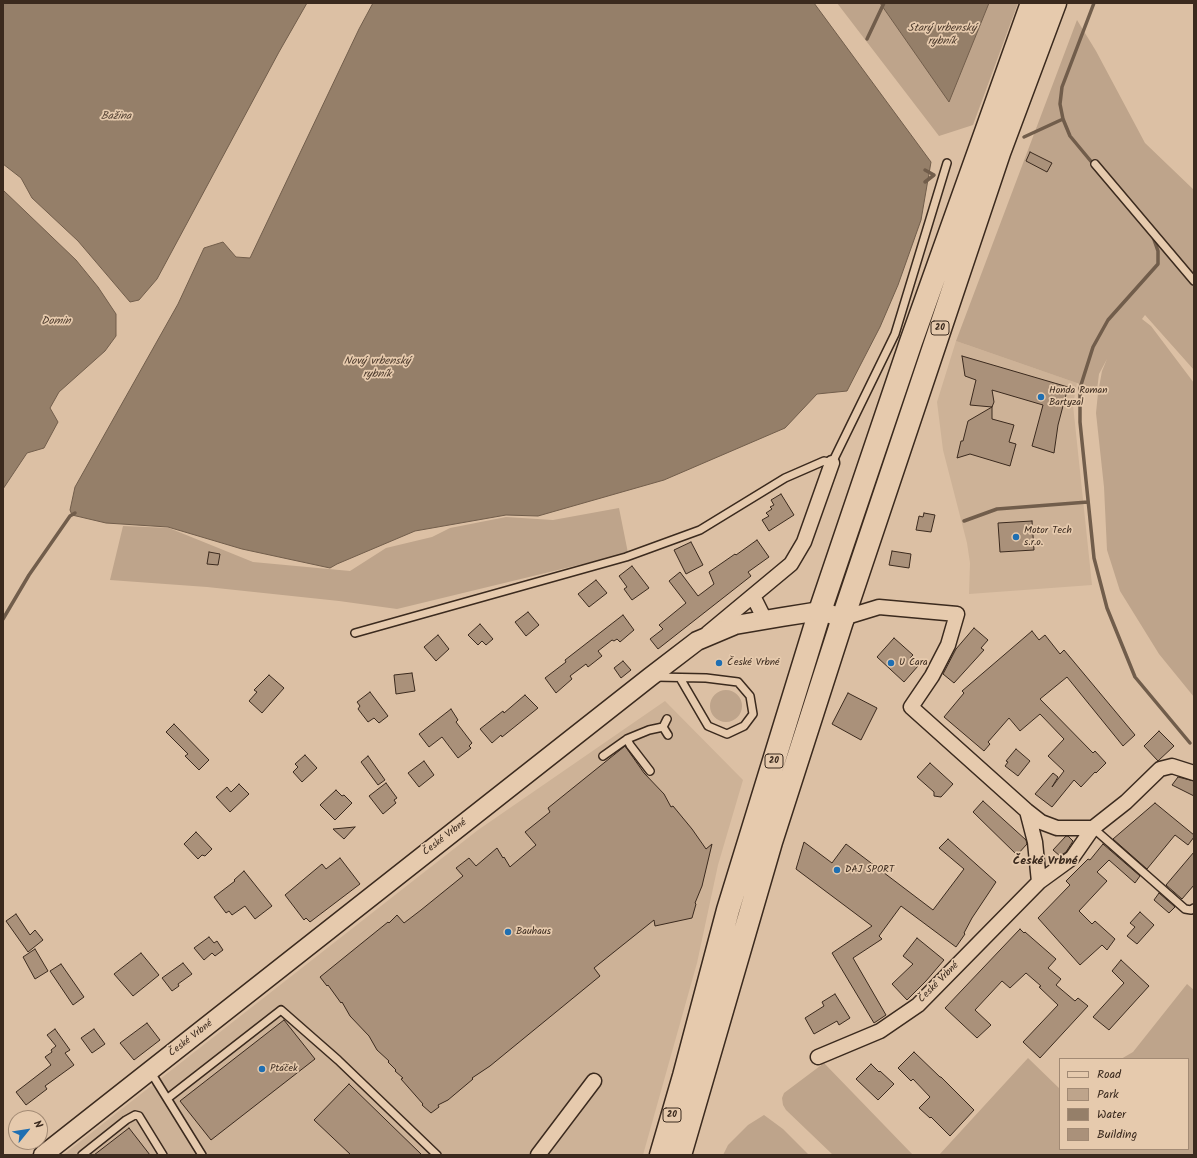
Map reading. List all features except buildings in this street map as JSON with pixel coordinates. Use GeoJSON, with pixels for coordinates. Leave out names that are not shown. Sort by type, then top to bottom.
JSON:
{"type":"FeatureCollection","features":[{"type":"Feature","properties":{"kind":"main road","name":"20"},"geometry":{"type":"LineString","coordinates":[[680,1155],[692,1079],[728,910],[820,611],[911,342],[1032,3]]}},
{"type":"Feature","properties":{"kind":"main road","name":"20"},"geometry":{"type":"LineString","coordinates":[[661,1155],[692,1079],[771,842],[843,618],[999,153],[1055,3]]}},
{"type":"Feature","properties":{"kind":"street"},"geometry":{"type":"LineString","coordinates":[[697,641],[791,564],[804,542],[832,463]]}},
{"type":"Feature","properties":{"kind":"street"},"geometry":{"type":"LineString","coordinates":[[753,596],[765,620]]}},
{"type":"Feature","properties":{"kind":"street"},"geometry":{"type":"LineString","coordinates":[[843,618],[879,607],[957,614],[948,645],[932,676],[911,707],[1041,822],[1057,828],[1093,828]]}},
{"type":"Feature","properties":{"kind":"street","name":"České Vrbné"},"geometry":{"type":"LineString","coordinates":[[43,1155],[697,641],[735,625],[820,611],[843,618]]}},
{"type":"Feature","properties":{"kind":"street","name":"České Vrbné"},"geometry":{"type":"LineString","coordinates":[[818,1057],[880,1031],[918,1005],[1039,882],[1072,858],[1093,828],[1126,802],[1160,769],[1172,766],[1194,773]]}},
{"type":"Feature","properties":{"kind":"street"},"geometry":{"type":"LineString","coordinates":[[1027,811],[1036,842],[1039,882]]}},
{"type":"Feature","properties":{"kind":"street"},"geometry":{"type":"LineString","coordinates":[[538,1155],[594,1081]]}},
{"type":"Feature","properties":{"kind":"lane"},"geometry":{"type":"LineString","coordinates":[[355,633],[626,557],[700,530],[785,478],[824,461],[832,463],[895,334],[947,163]]}},
{"type":"Feature","properties":{"kind":"lane"},"geometry":{"type":"LineString","coordinates":[[1096,164],[1194,281]]}},
{"type":"Feature","properties":{"kind":"lane"},"geometry":{"type":"LineString","coordinates":[[650,677],[706,678],[738,682],[750,696],[753,714],[744,726],[727,734],[708,726],[680,678]]}},
{"type":"Feature","properties":{"kind":"lane"},"geometry":{"type":"LineString","coordinates":[[663,727],[667,719]]}},
{"type":"Feature","properties":{"kind":"lane"},"geometry":{"type":"LineString","coordinates":[[663,727],[668,735]]}},
{"type":"Feature","properties":{"kind":"lane"},"geometry":{"type":"LineString","coordinates":[[603,756],[627,739],[649,730],[663,727]]}},
{"type":"Feature","properties":{"kind":"lane"},"geometry":{"type":"LineString","coordinates":[[627,739],[650,771]]}},
{"type":"Feature","properties":{"kind":"lane"},"geometry":{"type":"LineString","coordinates":[[1093,828],[1185,909],[1191,910],[1194,908]]}},
{"type":"Feature","properties":{"kind":"lane"},"geometry":{"type":"LineString","coordinates":[[168,1098],[281,1010],[343,1064],[437,1155]]}},
{"type":"Feature","properties":{"kind":"lane"},"geometry":{"type":"LineString","coordinates":[[150,1071],[202,1155]]}},
{"type":"Feature","properties":{"kind":"lane"},"geometry":{"type":"LineString","coordinates":[[82,1155],[126,1120],[135,1115],[139,1116],[163,1155]]}},
{"type":"Feature","properties":{"kind":"shaded area"},"geometry":{"type":"Polygon","coordinates":[[[956,341],[1077,383],[1073,405],[1092,585],[969,594],[970,563],[967,543],[943,450],[937,402],[956,341]]]}},
{"type":"Feature","properties":{"kind":"shaded area"},"geometry":{"type":"Polygon","coordinates":[[[665,701],[743,780],[718,865],[697,963],[643,1155],[63,1155],[478,830],[665,701]]]}},
{"type":"Feature","properties":{"kind":"green space"},"geometry":{"type":"Polygon","coordinates":[[[837,3],[880,3],[949,101],[989,3],[1018,3],[973,125],[939,136],[837,3]]]}},
{"type":"Feature","properties":{"kind":"green space"},"geometry":{"type":"Polygon","coordinates":[[[1077,20],[1096,51],[1145,143],[1194,190],[1194,370],[1145,315],[1142,319],[1151,326],[1194,383],[1194,697],[1159,654],[1120,591],[1107,550],[1104,487],[1096,413],[1102,371],[1107,359],[1099,374],[1097,390],[956,341],[1077,20]]]}},
{"type":"Feature","properties":{"kind":"green space"},"geometry":{"type":"Polygon","coordinates":[[[619,508],[628,553],[397,609],[339,601],[207,587],[110,580],[123,526],[169,528],[253,562],[350,571],[386,548],[432,537],[450,528],[506,517],[553,520],[619,508]]]}},
{"type":"Feature","properties":{"kind":"green space"},"geometry":{"type":"Polygon","coordinates":[[[823,641],[825,642],[756,856],[800,712],[823,641]]]}},
{"type":"Feature","properties":{"kind":"green space"},"geometry":{"type":"Polygon","coordinates":[[[723,690],[729,690],[738,694],[742,706],[738,718],[729,722],[723,722],[714,718],[710,709],[710,703],[714,694],[723,690]]]}},
{"type":"Feature","properties":{"kind":"green space"},"geometry":{"type":"Polygon","coordinates":[[[1187,984],[1194,990],[1194,1155],[939,1155],[1028,1058],[1059,1088],[1059,1150],[1189,1150],[1189,1058],[1123,1058],[1133,1052],[1187,984]]]}},
{"type":"Feature","properties":{"kind":"green space"},"geometry":{"type":"Polygon","coordinates":[[[824,1063],[913,1155],[833,1155],[786,1110],[783,1105],[782,1098],[784,1093],[824,1063]]]}},
{"type":"Feature","properties":{"kind":"green space"},"geometry":{"type":"Polygon","coordinates":[[[764,1115],[783,1129],[809,1155],[723,1155],[728,1145],[748,1125],[764,1115]]]}},
{"type":"Feature","properties":{"kind":"water","name":"Bažina"},"geometry":{"type":"Polygon","coordinates":[[[3,3],[307,3],[279,52],[157,279],[139,300],[130,302],[78,241],[32,198],[21,178],[3,164],[3,3]]]}},
{"type":"Feature","properties":{"kind":"water","name":"Nový vrbenský rybník"},"geometry":{"type":"Polygon","coordinates":[[[373,3],[814,3],[931,162],[921,220],[898,285],[880,327],[847,391],[817,394],[785,428],[664,480],[538,516],[506,515],[415,531],[330,568],[242,549],[168,527],[106,523],[72,515],[70,510],[75,487],[178,304],[204,248],[223,242],[236,257],[250,258],[359,29],[373,3]]]}},
{"type":"Feature","properties":{"kind":"water","name":"Starý vrbenský rybník"},"geometry":{"type":"Polygon","coordinates":[[[880,3],[989,3],[949,102],[880,3]]]}},
{"type":"Feature","properties":{"kind":"water","name":"Domin"},"geometry":{"type":"Polygon","coordinates":[[[3,190],[76,260],[98,287],[116,314],[116,336],[105,351],[59,392],[50,408],[58,422],[44,448],[27,453],[3,489],[3,190]]]}},
{"type":"Feature","properties":{"kind":"waterway"},"geometry":{"type":"LineString","coordinates":[[867,39],[884,3]]}},
{"type":"Feature","properties":{"kind":"waterway"},"geometry":{"type":"LineString","coordinates":[[1094,3],[1062,87],[1060,104],[1063,119],[1070,136],[1094,165]]}},
{"type":"Feature","properties":{"kind":"waterway"},"geometry":{"type":"LineString","coordinates":[[1024,137],[1063,119]]}},
{"type":"Feature","properties":{"kind":"waterway"},"geometry":{"type":"LineString","coordinates":[[925,170],[934,175],[925,182]]}},
{"type":"Feature","properties":{"kind":"waterway"},"geometry":{"type":"LineString","coordinates":[[1152,234],[1158,251],[1158,264],[1108,320],[1093,347],[1080,388],[1080,422],[1094,558],[1107,608],[1135,677],[1190,743]]}},
{"type":"Feature","properties":{"kind":"waterway"},"geometry":{"type":"LineString","coordinates":[[964,521],[997,509],[1088,502]]}},
{"type":"Feature","properties":{"kind":"waterway"},"geometry":{"type":"LineString","coordinates":[[3,619],[29,575],[70,516],[75,513]]}},
{"type":"Feature","properties":{"kind":"place","name":"Honda Roman Bartyzal"},"geometry":{"type":"Point","coordinates":[1041,397]}},
{"type":"Feature","properties":{"kind":"place","name":"Motor Tech s.r.o."},"geometry":{"type":"Point","coordinates":[1016,537]}},
{"type":"Feature","properties":{"kind":"place","name":"České Vrbné"},"geometry":{"type":"Point","coordinates":[719,663]}},
{"type":"Feature","properties":{"kind":"place","name":"U Cara"},"geometry":{"type":"Point","coordinates":[891,663]}},
{"type":"Feature","properties":{"kind":"place","name":"DAJ SPORT"},"geometry":{"type":"Point","coordinates":[837,870]}},
{"type":"Feature","properties":{"kind":"place","name":"Bauhaus"},"geometry":{"type":"Point","coordinates":[508,932]}},
{"type":"Feature","properties":{"kind":"place","name":"Ptáček"},"geometry":{"type":"Point","coordinates":[262,1069]}},
{"type":"Feature","properties":{"kind":"district","name":"České Vrbné"},"geometry":{"type":"Point","coordinates":[1045,862]}}]}
